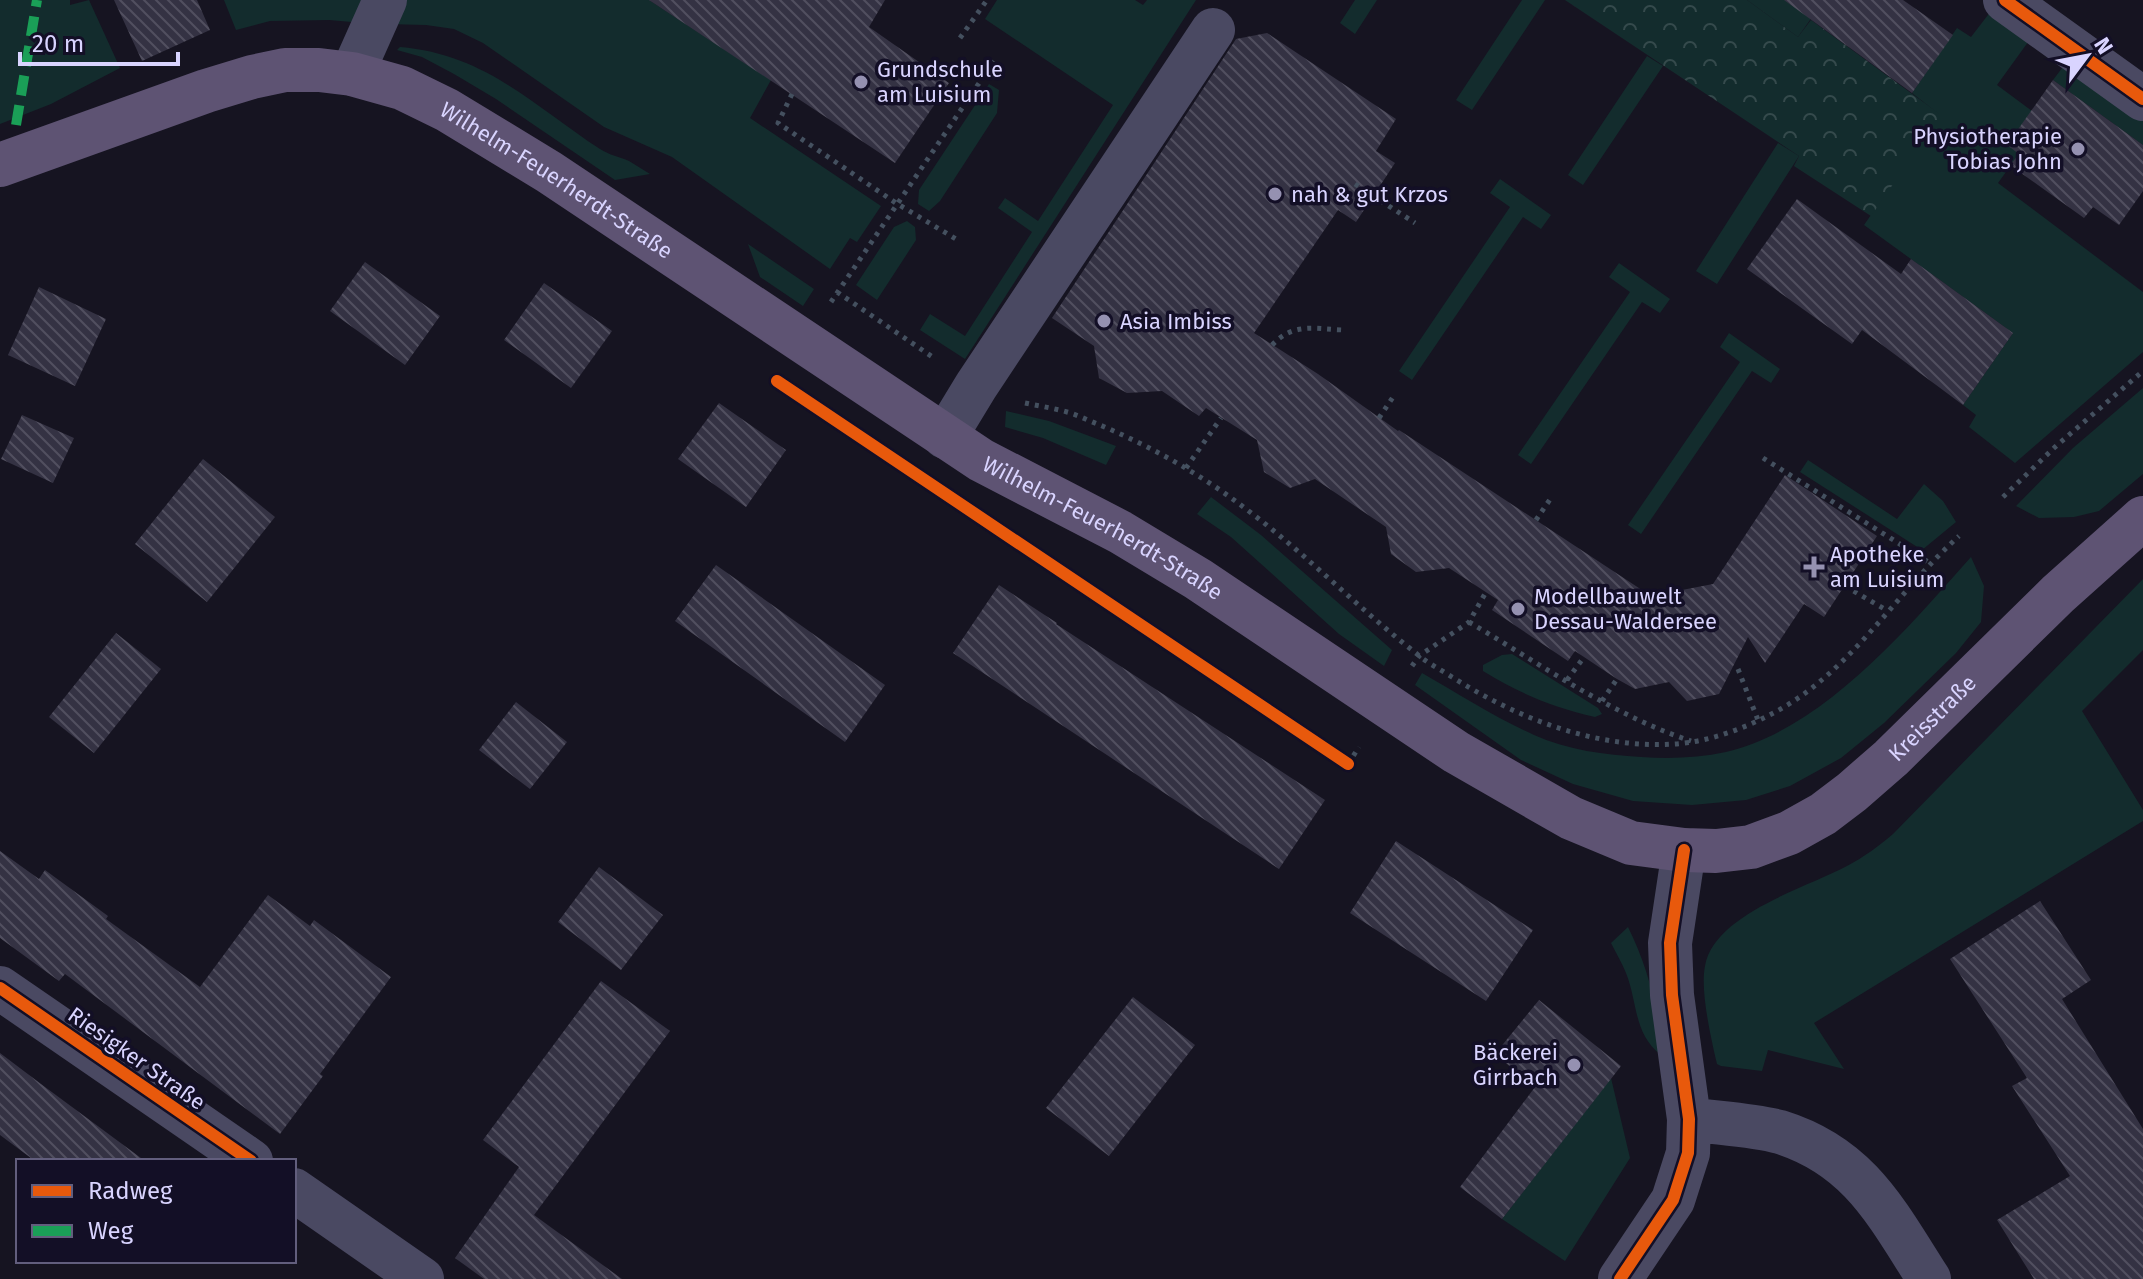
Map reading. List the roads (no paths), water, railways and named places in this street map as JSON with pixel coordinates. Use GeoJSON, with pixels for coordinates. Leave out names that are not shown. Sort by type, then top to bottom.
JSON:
{"type":"FeatureCollection","features":[{"type":"Feature","properties":{"kind":"main road","name":"Wilhelm-Feuerherdt-Straße"},"geometry":{"type":"LineString","coordinates":[[0,165],[206,91],[285,70],[352,74],[402,88],[493,136],[981,460],[1120,532],[1198,579],[1456,752],[1531,797],[1631,843],[1684,850]]}},
{"type":"Feature","properties":{"kind":"main road","name":"Kreisstraße"},"geometry":{"type":"LineString","coordinates":[[1684,850],[1716,851],[1751,847],[1789,833],[1823,814],[1891,758],[2058,594],[2143,518]]}},
{"type":"Feature","properties":{"kind":"street"},"geometry":{"type":"LineString","coordinates":[[352,74],[385,0]]}},
{"type":"Feature","properties":{"kind":"street"},"geometry":{"type":"LineString","coordinates":[[2005,0],[2143,99]]}},
{"type":"Feature","properties":{"kind":"street"},"geometry":{"type":"LineString","coordinates":[[945,437],[1213,30]]}},
{"type":"Feature","properties":{"kind":"street"},"geometry":{"type":"LineString","coordinates":[[1620,1279],[1673,1200],[1688,1153],[1689,1119],[1672,995],[1670,943],[1684,850]]}},
{"type":"Feature","properties":{"kind":"street","name":"Riesigker Straße"},"geometry":{"type":"LineString","coordinates":[[0,988],[248,1159]]}},
{"type":"Feature","properties":{"kind":"street"},"geometry":{"type":"LineString","coordinates":[[1689,1119],[1778,1132],[1820,1148],[1849,1168],[1881,1204],[1929,1279]]}},
{"type":"Feature","properties":{"kind":"street"},"geometry":{"type":"LineString","coordinates":[[296,1191],[422,1279]]}},
{"type":"Feature","properties":{"kind":"place","name":"Grundschule am Luisium"},"geometry":{"type":"Point","coordinates":[861,82]}},
{"type":"Feature","properties":{"kind":"place","name":"Physiotherapie Tobias John"},"geometry":{"type":"Point","coordinates":[2078,149]}},
{"type":"Feature","properties":{"kind":"place","name":"nah & gut Krzos"},"geometry":{"type":"Point","coordinates":[1275,194]}},
{"type":"Feature","properties":{"kind":"place","name":"Asia Imbiss"},"geometry":{"type":"Point","coordinates":[1104,321]}},
{"type":"Feature","properties":{"kind":"place","name":"Apotheke am Luisium"},"geometry":{"type":"Point","coordinates":[1814,567]}},
{"type":"Feature","properties":{"kind":"place","name":"Modellbauwelt Dessau-Waldersee"},"geometry":{"type":"Point","coordinates":[1518,609]}},
{"type":"Feature","properties":{"kind":"place","name":"Bäckerei Girrbach"},"geometry":{"type":"Point","coordinates":[1574,1065]}}]}
